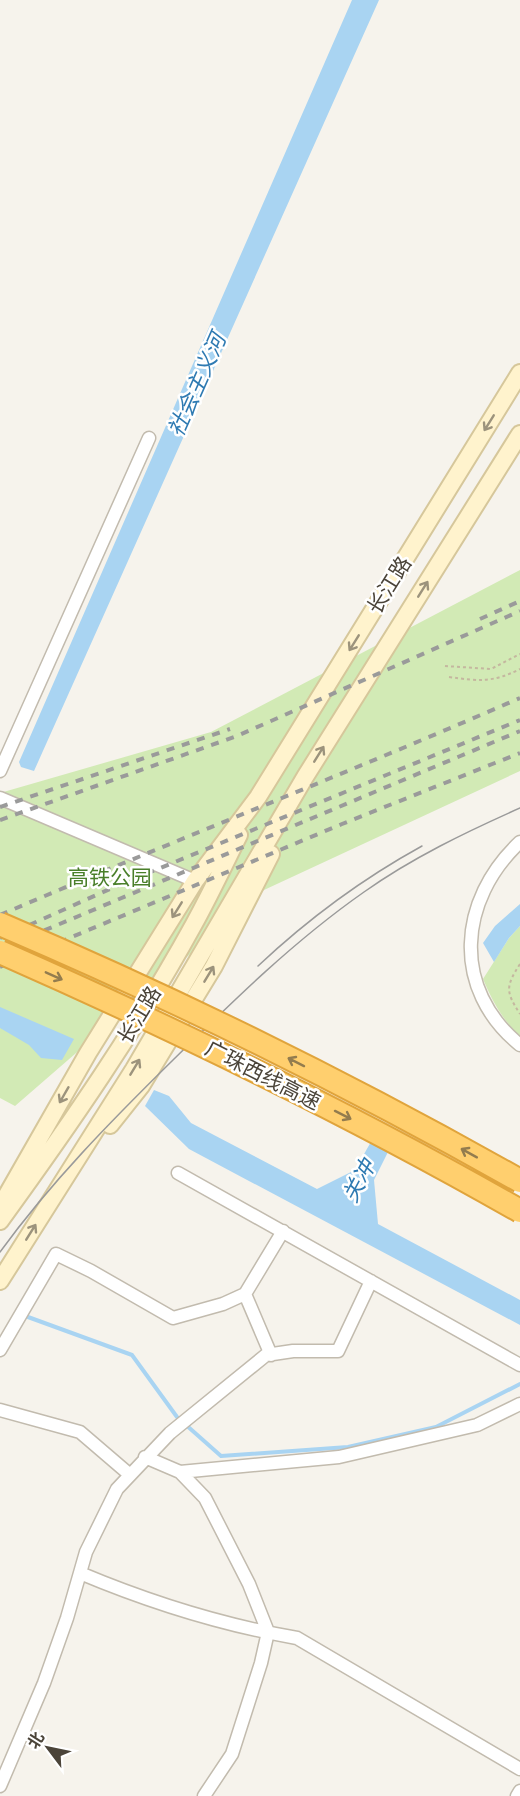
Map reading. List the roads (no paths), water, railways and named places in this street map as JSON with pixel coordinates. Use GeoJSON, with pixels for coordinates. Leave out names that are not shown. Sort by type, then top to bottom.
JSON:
{"type":"FeatureCollection","features":[{"type":"Feature","properties":{"kind":"highway","name":"广珠西线高速"},"geometry":{"type":"LineString","coordinates":[[0,924],[94,964],[228,1028],[399,1115],[520,1181]]}},
{"type":"Feature","properties":{"kind":"highway","name":"广珠西线高速"},"geometry":{"type":"LineString","coordinates":[[0,952],[221,1053],[391,1140],[520,1211]]}},
{"type":"Feature","properties":{"kind":"main road","name":"长江路"},"geometry":{"type":"LineString","coordinates":[[0,1207],[88,1053],[195,881],[258,797],[520,374]]}},
{"type":"Feature","properties":{"kind":"main road","name":"长江路"},"geometry":{"type":"LineString","coordinates":[[0,1281],[134,1070],[305,777],[520,434]]}},
{"type":"Feature","properties":{"kind":"main road","name":"长江路"},"geometry":{"type":"LineString","coordinates":[[0,1221],[61,1137],[124,1040],[194,925],[258,797]]}},
{"type":"Feature","properties":{"kind":"street"},"geometry":{"type":"LineString","coordinates":[[0,771],[149,438]]}},
{"type":"Feature","properties":{"kind":"street"},"geometry":{"type":"LineString","coordinates":[[0,798],[195,881]]}},
{"type":"Feature","properties":{"kind":"street"},"geometry":{"type":"LineString","coordinates":[[520,842],[494,871],[484,888],[472,927],[471,948],[473,971],[489,1012],[503,1030],[520,1045]]}},
{"type":"Feature","properties":{"kind":"street"},"geometry":{"type":"LineString","coordinates":[[178,1173],[520,1365]]}},
{"type":"Feature","properties":{"kind":"street"},"geometry":{"type":"LineString","coordinates":[[0,1350],[56,1254],[91,1270],[173,1318],[224,1304],[245,1293],[283,1231]]}},
{"type":"Feature","properties":{"kind":"street"},"geometry":{"type":"LineString","coordinates":[[0,1786],[44,1683],[67,1618],[86,1552],[117,1489],[170,1433],[266,1355],[293,1351],[338,1351],[371,1281]]}},
{"type":"Feature","properties":{"kind":"street"},"geometry":{"type":"LineString","coordinates":[[245,1293],[271,1354]]}},
{"type":"Feature","properties":{"kind":"street"},"geometry":{"type":"LineString","coordinates":[[180,1472],[339,1457],[477,1425],[520,1404]]}},
{"type":"Feature","properties":{"kind":"street"},"geometry":{"type":"LineString","coordinates":[[0,1410],[80,1432],[129,1474]]}},
{"type":"Feature","properties":{"kind":"street"},"geometry":{"type":"LineString","coordinates":[[145,1457],[180,1472],[205,1498],[249,1584],[268,1632],[261,1663],[232,1754],[204,1796]]}},
{"type":"Feature","properties":{"kind":"street"},"geometry":{"type":"LineString","coordinates":[[80,1572],[157,1602],[297,1638],[328,1654],[520,1769]]}},
{"type":"Feature","properties":{"kind":"street"},"geometry":{"type":"LineString","coordinates":[[517,1796],[520,1791]]}},
{"type":"Feature","properties":{"kind":"water","name":"社会主义河"},"geometry":{"type":"Polygon","coordinates":[[[352,0],[379,0],[34,771],[21,767],[19,762],[352,0]]]}},
{"type":"Feature","properties":{"kind":"water"},"geometry":{"type":"Polygon","coordinates":[[[520,904],[520,926],[509,938],[494,962],[483,943],[495,926],[520,904]]]}},
{"type":"Feature","properties":{"kind":"water"},"geometry":{"type":"Polygon","coordinates":[[[0,1007],[74,1039],[62,1060],[41,1058],[29,1045],[0,1028],[0,1007]]]}},
{"type":"Feature","properties":{"kind":"water","name":"关冲"},"geometry":{"type":"Polygon","coordinates":[[[154,1090],[169,1096],[191,1123],[317,1189],[355,1170],[372,1140],[389,1150],[374,1180],[378,1224],[520,1300],[520,1325],[189,1149],[145,1106],[154,1090]]]}},
{"type":"Feature","properties":{"kind":"waterway"},"geometry":{"type":"LineString","coordinates":[[28,1317],[132,1355],[177,1417],[221,1456],[348,1447],[436,1427],[520,1384]]}},
{"type":"Feature","properties":{"kind":"tram line"},"geometry":{"type":"LineString","coordinates":[[0,1252],[40,1201],[104,1129],[219,1015],[313,930],[401,868],[460,836],[520,808]]}},
{"type":"Feature","properties":{"kind":"tram line"},"geometry":{"type":"LineString","coordinates":[[258,966],[336,901],[378,872],[422,846]]}},
{"type":"Feature","properties":{"kind":"railway"},"geometry":{"type":"LineString","coordinates":[[480,619],[520,601]]}},
{"type":"Feature","properties":{"kind":"railway"},"geometry":{"type":"LineString","coordinates":[[0,820],[237,736],[520,611]]}},
{"type":"Feature","properties":{"kind":"railway"},"geometry":{"type":"LineString","coordinates":[[0,915],[520,698]]}},
{"type":"Feature","properties":{"kind":"railway"},"geometry":{"type":"LineString","coordinates":[[0,938],[119,885],[520,720]]}},
{"type":"Feature","properties":{"kind":"railway"},"geometry":{"type":"LineString","coordinates":[[0,807],[230,729]]}},
{"type":"Feature","properties":{"kind":"railway"},"geometry":{"type":"LineString","coordinates":[[0,949],[520,731]]}},
{"type":"Feature","properties":{"kind":"railway"},"geometry":{"type":"LineString","coordinates":[[0,967],[342,824],[520,753]]}},
{"type":"Feature","properties":{"kind":"park label","name":"高铁公园"},"geometry":{"type":"Point","coordinates":[110,877]}}]}
